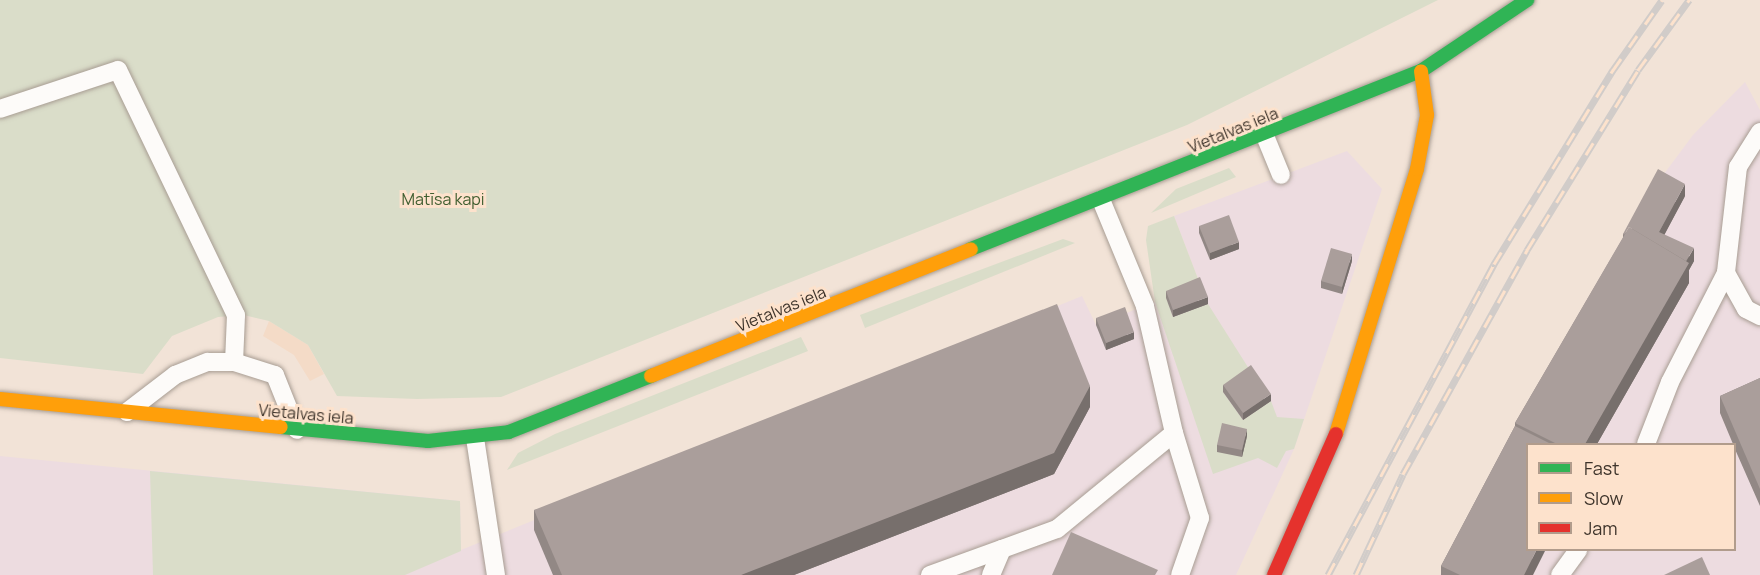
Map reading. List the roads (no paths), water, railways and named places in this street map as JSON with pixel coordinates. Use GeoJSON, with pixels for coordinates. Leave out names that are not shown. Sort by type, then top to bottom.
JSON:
{"type":"FeatureCollection","features":[{"type":"Feature","properties":{"kind":"street","name":"Vietalvas iela"},"geometry":{"type":"LineString","coordinates":[[0,399],[297,430],[428,441],[475,438],[568,411],[1265,136],[1421,71],[1527,0]]}},
{"type":"Feature","properties":{"kind":"street"},"geometry":{"type":"LineString","coordinates":[[1274,575],[1330,450],[1417,170],[1427,116],[1421,71]]}},
{"type":"Feature","properties":{"kind":"lane"},"geometry":{"type":"LineString","coordinates":[[0,109],[118,70],[236,315],[234,362]]}},
{"type":"Feature","properties":{"kind":"lane"},"geometry":{"type":"LineString","coordinates":[[1647,443],[1670,382],[1726,273],[1738,167],[1760,132]]}},
{"type":"Feature","properties":{"kind":"lane"},"geometry":{"type":"LineString","coordinates":[[1265,136],[1281,175]]}},
{"type":"Feature","properties":{"kind":"lane"},"geometry":{"type":"LineString","coordinates":[[1101,200],[1145,306],[1173,433],[1200,518],[1180,575]]}},
{"type":"Feature","properties":{"kind":"lane"},"geometry":{"type":"LineString","coordinates":[[1726,273],[1746,309],[1760,316]]}},
{"type":"Feature","properties":{"kind":"lane"},"geometry":{"type":"LineString","coordinates":[[127,412],[176,375],[208,362],[234,362],[275,375],[297,430]]}},
{"type":"Feature","properties":{"kind":"lane"},"geometry":{"type":"LineString","coordinates":[[930,575],[1057,529],[1173,433]]}},
{"type":"Feature","properties":{"kind":"lane"},"geometry":{"type":"LineString","coordinates":[[475,438],[496,575]]}},
{"type":"Feature","properties":{"kind":"lane"},"geometry":{"type":"LineString","coordinates":[[1057,529],[1078,538]]}},
{"type":"Feature","properties":{"kind":"lane"},"geometry":{"type":"LineString","coordinates":[[991,575],[1002,549]]}},
{"type":"Feature","properties":{"kind":"lane"},"geometry":{"type":"LineString","coordinates":[[1560,575],[1577,551]]}},
{"type":"Feature","properties":{"kind":"railway"},"geometry":{"type":"LineString","coordinates":[[1328,575],[1494,264],[1613,70],[1662,0]]}},
{"type":"Feature","properties":{"kind":"railway"},"geometry":{"type":"LineString","coordinates":[[1356,575],[1403,474],[1527,250],[1638,70],[1689,0]]}},
{"type":"Feature","properties":{"kind":"park label","name":"Matīsa kapi"},"geometry":{"type":"Point","coordinates":[443,199]}}]}
